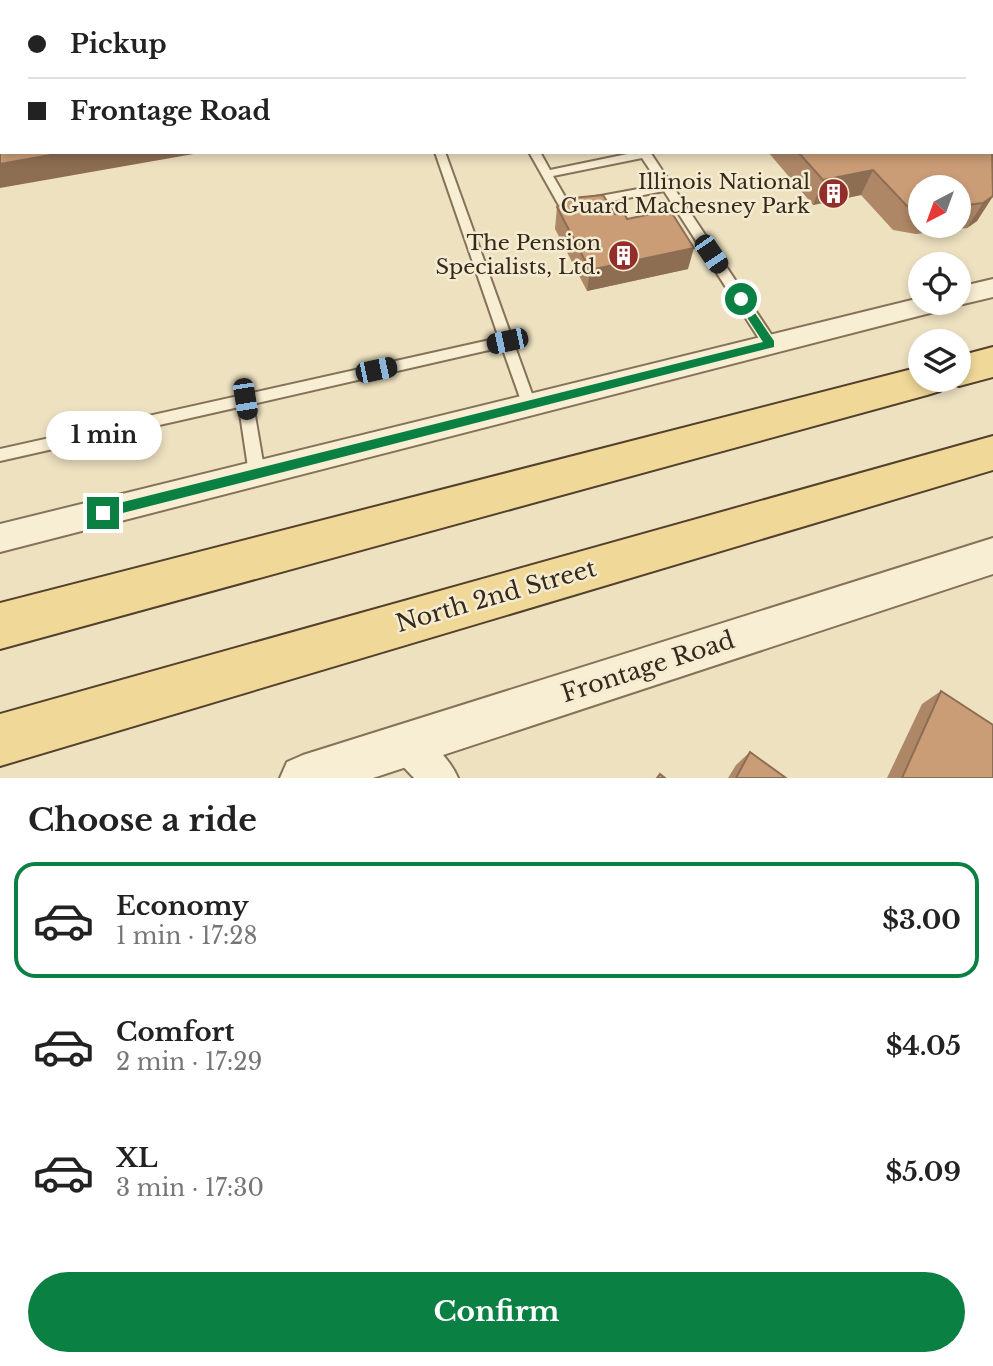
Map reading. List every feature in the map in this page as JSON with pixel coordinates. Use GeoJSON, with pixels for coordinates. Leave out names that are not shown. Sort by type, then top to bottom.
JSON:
{"type":"FeatureCollection","features":[{"type":"Feature","properties":{"kind":"main road"},"geometry":{"type":"LineString","coordinates":[[971,368],[993,362]]}},
{"type":"Feature","properties":{"kind":"main road"},"geometry":{"type":"LineString","coordinates":[[0,626],[908,385]]}},
{"type":"Feature","properties":{"kind":"main road","name":"North 2nd Street"},"geometry":{"type":"LineString","coordinates":[[0,740],[993,453]]}},
{"type":"Feature","properties":{"kind":"street"},"geometry":{"type":"LineString","coordinates":[[971,293],[993,288]]}},
{"type":"Feature","properties":{"kind":"street"},"geometry":{"type":"LineString","coordinates":[[0,538],[908,310]]}},
{"type":"Feature","properties":{"kind":"street","name":"Frontage Road"},"geometry":{"type":"LineString","coordinates":[[303,778],[993,556]]}},
{"type":"Feature","properties":{"kind":"street"},"geometry":{"type":"LineString","coordinates":[[406,745],[440,778]]}},
{"type":"Feature","properties":{"kind":"lane"},"geometry":{"type":"LineString","coordinates":[[441,154],[529,405]]}},
{"type":"Feature","properties":{"kind":"lane"},"geometry":{"type":"LineString","coordinates":[[535,154],[565,206],[667,187]]}},
{"type":"Feature","properties":{"kind":"lane"},"geometry":{"type":"LineString","coordinates":[[546,174],[639,154]]}},
{"type":"Feature","properties":{"kind":"lane"},"geometry":{"type":"LineString","coordinates":[[645,154],[770,344]]}},
{"type":"Feature","properties":{"kind":"lane"},"geometry":{"type":"LineString","coordinates":[[0,455],[507,341]]}},
{"type":"Feature","properties":{"kind":"lane"},"geometry":{"type":"LineString","coordinates":[[245,399],[257,474]]}},
{"type":"Feature","properties":{"kind":"building"},"geometry":{"type":"Polygon","coordinates":[[[0,154],[56,154],[0,164],[0,154]]]}},
{"type":"Feature","properties":{"kind":"building"},"geometry":{"type":"Polygon","coordinates":[[[800,154],[992,154],[993,196],[983,203],[971,204],[971,175],[908,175],[907,206],[873,170],[823,180],[800,154]]]}},
{"type":"Feature","properties":{"kind":"building"},"geometry":{"type":"Polygon","coordinates":[[[603,195],[615,214],[624,213],[627,219],[670,210],[694,248],[590,270],[557,207],[572,198],[603,195]]]}},
{"type":"Feature","properties":{"kind":"building"},"geometry":{"type":"Polygon","coordinates":[[[941,691],[993,725],[993,778],[902,778],[941,691]]]}},
{"type":"Feature","properties":{"kind":"building"},"geometry":{"type":"Polygon","coordinates":[[[750,752],[786,778],[736,778],[750,752]]]}},
{"type":"Feature","properties":{"kind":"place","name":"Illinois National Guard Machesney Park"},"geometry":{"type":"Point","coordinates":[833,194]}},
{"type":"Feature","properties":{"kind":"place","name":"The Pension Specialists, Ltd."},"geometry":{"type":"Point","coordinates":[624,255]}},
{"type":"Feature","properties":{"kind":"route"},"geometry":{"type":"LineString","coordinates":[[103,513],[770,344],[741,299]]}}]}
